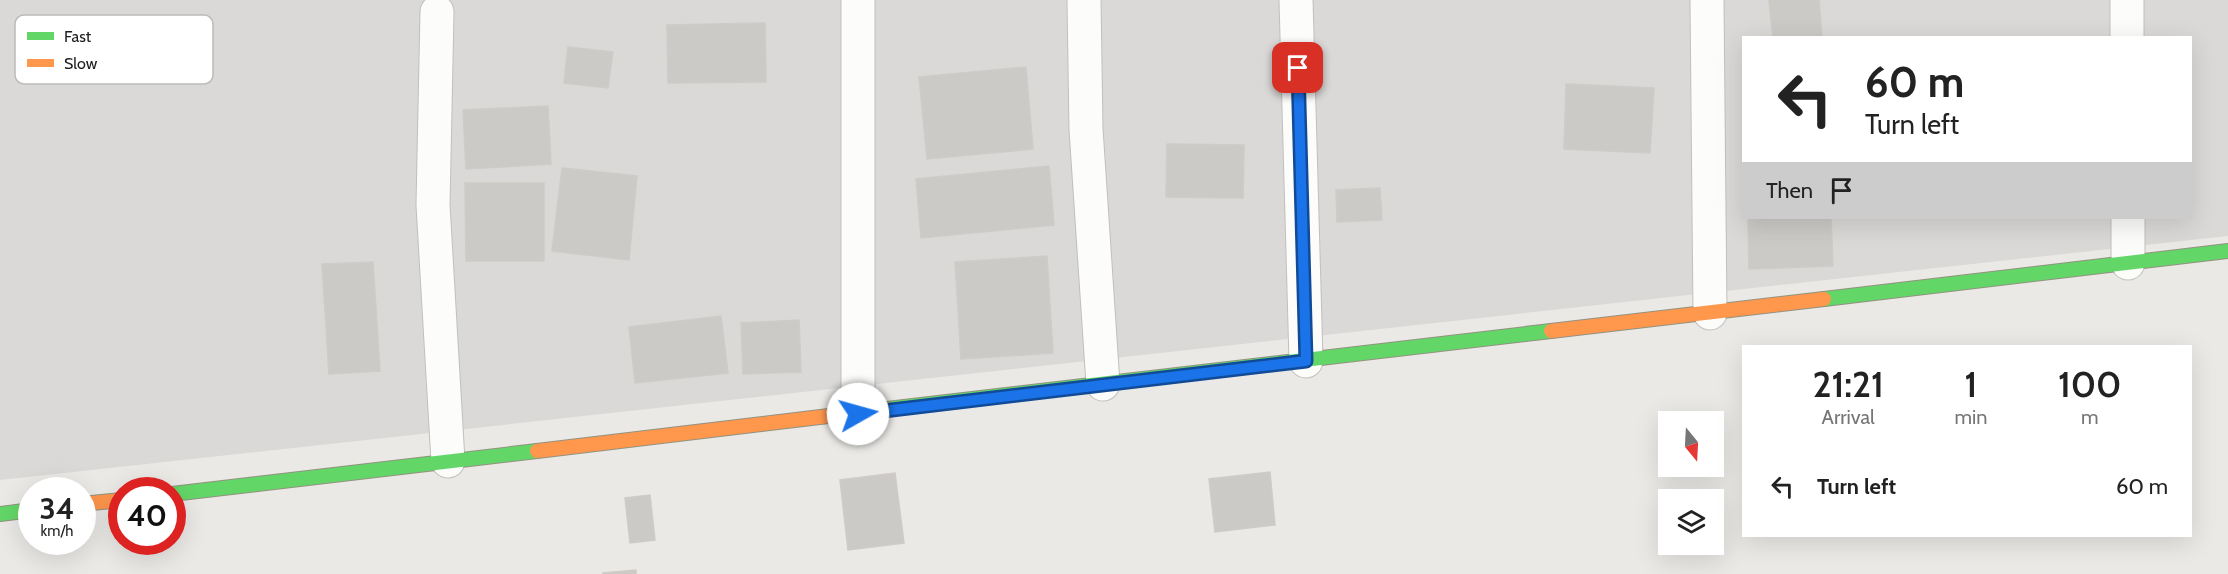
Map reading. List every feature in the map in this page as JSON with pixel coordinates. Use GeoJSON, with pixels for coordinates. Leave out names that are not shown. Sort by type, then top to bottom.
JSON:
{"type":"FeatureCollection","features":[{"type":"Feature","properties":{"kind":"street"},"geometry":{"type":"LineString","coordinates":[[858,0],[858,414]]}},
{"type":"Feature","properties":{"kind":"street"},"geometry":{"type":"LineString","coordinates":[[1083,0],[1086,129],[1104,384]]}},
{"type":"Feature","properties":{"kind":"street"},"geometry":{"type":"LineString","coordinates":[[1296,0],[1306,361]]}},
{"type":"Feature","properties":{"kind":"street"},"geometry":{"type":"LineString","coordinates":[[1707,0],[1710,313]]}},
{"type":"Feature","properties":{"kind":"street"},"geometry":{"type":"LineString","coordinates":[[2127,0],[2127,36]]}},
{"type":"Feature","properties":{"kind":"street"},"geometry":{"type":"LineString","coordinates":[[437,12],[433,205],[448,461]]}},
{"type":"Feature","properties":{"kind":"street"},"geometry":{"type":"LineString","coordinates":[[2128,219],[2128,263]]}},
{"type":"Feature","properties":{"kind":"street"},"geometry":{"type":"LineString","coordinates":[[186,492],[2228,251]]}},
{"type":"Feature","properties":{"kind":"street"},"geometry":{"type":"LineString","coordinates":[[0,514],[18,512]]}},
{"type":"Feature","properties":{"kind":"shaded area"},"geometry":{"type":"Polygon","coordinates":[[[0,0],[2228,0],[2228,236],[0,480],[0,0]]]}},
{"type":"Feature","properties":{"kind":"building"},"geometry":{"type":"Polygon","coordinates":[[[1769,0],[1819,0],[1822,36],[1773,36],[1769,0]]]}},
{"type":"Feature","properties":{"kind":"building"},"geometry":{"type":"Polygon","coordinates":[[[765,23],[766,82],[668,83],[667,25],[765,23]]]}},
{"type":"Feature","properties":{"kind":"building"},"geometry":{"type":"Polygon","coordinates":[[[568,47],[613,52],[608,88],[564,83],[568,47]]]}},
{"type":"Feature","properties":{"kind":"building"},"geometry":{"type":"Polygon","coordinates":[[[1026,67],[1033,149],[927,159],[919,77],[1026,67]]]}},
{"type":"Feature","properties":{"kind":"building"},"geometry":{"type":"Polygon","coordinates":[[[1566,84],[1654,88],[1650,153],[1564,149],[1566,84]]]}},
{"type":"Feature","properties":{"kind":"building"},"geometry":{"type":"Polygon","coordinates":[[[548,106],[551,164],[466,169],[463,110],[548,106]]]}},
{"type":"Feature","properties":{"kind":"building"},"geometry":{"type":"Polygon","coordinates":[[[1167,144],[1244,145],[1243,198],[1166,197],[1167,144]]]}},
{"type":"Feature","properties":{"kind":"building"},"geometry":{"type":"Polygon","coordinates":[[[1049,166],[1054,225],[921,238],[916,179],[1049,166]]]}},
{"type":"Feature","properties":{"kind":"building"},"geometry":{"type":"Polygon","coordinates":[[[562,168],[637,176],[629,260],[552,251],[562,168]]]}},
{"type":"Feature","properties":{"kind":"building"},"geometry":{"type":"Polygon","coordinates":[[[465,183],[544,183],[544,261],[466,261],[465,183]]]}},
{"type":"Feature","properties":{"kind":"building"},"geometry":{"type":"Polygon","coordinates":[[[1380,188],[1382,220],[1337,222],[1336,190],[1380,188]]]}},
{"type":"Feature","properties":{"kind":"building"},"geometry":{"type":"Polygon","coordinates":[[[1748,219],[1831,219],[1833,266],[1749,269],[1748,219]]]}},
{"type":"Feature","properties":{"kind":"building"},"geometry":{"type":"Polygon","coordinates":[[[1047,256],[1053,353],[961,359],[955,262],[1047,256]]]}},
{"type":"Feature","properties":{"kind":"building"},"geometry":{"type":"Polygon","coordinates":[[[373,262],[380,371],[329,374],[322,264],[373,262]]]}},
{"type":"Feature","properties":{"kind":"building"},"geometry":{"type":"Polygon","coordinates":[[[721,316],[728,373],[635,383],[629,327],[721,316]]]}},
{"type":"Feature","properties":{"kind":"building"},"geometry":{"type":"Polygon","coordinates":[[[799,320],[801,372],[743,374],[741,323],[799,320]]]}},
{"type":"Feature","properties":{"kind":"building"},"geometry":{"type":"Polygon","coordinates":[[[1270,472],[1275,525],[1215,532],[1209,479],[1270,472]]]}},
{"type":"Feature","properties":{"kind":"building"},"geometry":{"type":"Polygon","coordinates":[[[895,473],[904,543],[848,550],[840,480],[895,473]]]}},
{"type":"Feature","properties":{"kind":"building"},"geometry":{"type":"Polygon","coordinates":[[[650,495],[655,540],[630,543],[625,498],[650,495]]]}},
{"type":"Feature","properties":{"kind":"building"},"geometry":{"type":"Polygon","coordinates":[[[636,570],[636,574],[603,574],[603,573],[636,570]]]}},
{"type":"Feature","properties":{"kind":"traffic: fast"},"geometry":{"type":"LineString","coordinates":[[1824,299],[2228,251]]}},
{"type":"Feature","properties":{"kind":"traffic: fast"},"geometry":{"type":"LineString","coordinates":[[887,409],[1551,331]]}},
{"type":"Feature","properties":{"kind":"traffic: fast"},"geometry":{"type":"LineString","coordinates":[[186,492],[537,451]]}},
{"type":"Feature","properties":{"kind":"traffic: fast"},"geometry":{"type":"LineString","coordinates":[[0,514],[18,512]]}},
{"type":"Feature","properties":{"kind":"traffic: slow"},"geometry":{"type":"LineString","coordinates":[[1551,331],[1824,299]]}},
{"type":"Feature","properties":{"kind":"traffic: slow"},"geometry":{"type":"LineString","coordinates":[[537,451],[887,409]]}},
{"type":"Feature","properties":{"kind":"traffic: slow"},"geometry":{"type":"LineString","coordinates":[[96,503],[108,501]]}},
{"type":"Feature","properties":{"kind":"route"},"geometry":{"type":"LineString","coordinates":[[858,414],[1306,361],[1298,68]]}}]}
